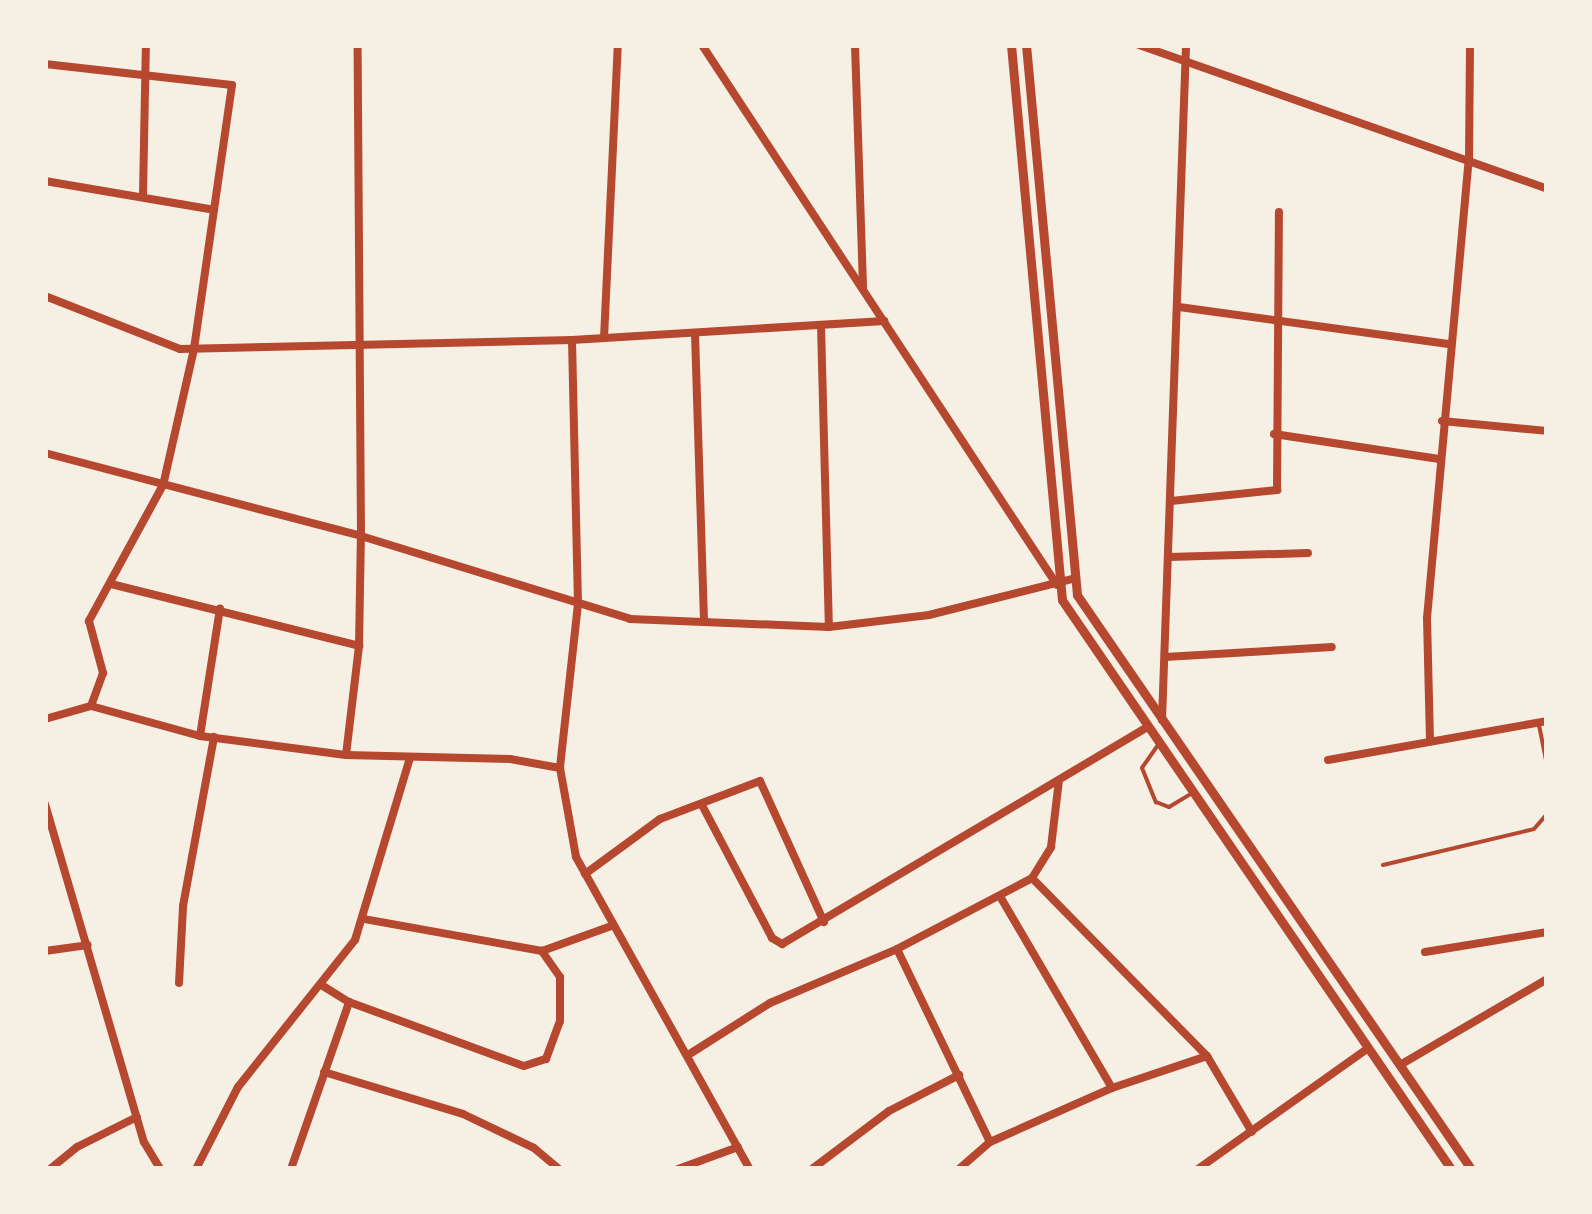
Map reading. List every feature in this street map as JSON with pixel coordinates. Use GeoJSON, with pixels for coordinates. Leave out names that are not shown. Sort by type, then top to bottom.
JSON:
{"type":"FeatureCollection","features":[{"type":"Feature","properties":{"kind":"street"},"geometry":{"type":"LineString","coordinates":[[143,195],[146,45]]}},
{"type":"Feature","properties":{"kind":"street"},"geometry":{"type":"LineString","coordinates":[[346,754],[359,646],[361,536],[358,45]]}},
{"type":"Feature","properties":{"kind":"street"},"geometry":{"type":"LineString","coordinates":[[604,338],[618,45]]}},
{"type":"Feature","properties":{"kind":"street"},"geometry":{"type":"LineString","coordinates":[[702,45],[1057,584],[1070,617],[1451,1169]]}},
{"type":"Feature","properties":{"kind":"street"},"geometry":{"type":"LineString","coordinates":[[855,45],[863,288]]}},
{"type":"Feature","properties":{"kind":"street"},"geometry":{"type":"LineString","coordinates":[[1011,45],[1057,584]]}},
{"type":"Feature","properties":{"kind":"street"},"geometry":{"type":"LineString","coordinates":[[1026,45],[1072,579],[1162,720],[1471,1169]]}},
{"type":"Feature","properties":{"kind":"street"},"geometry":{"type":"LineString","coordinates":[[1139,45],[1186,58],[1547,189]]}},
{"type":"Feature","properties":{"kind":"street"},"geometry":{"type":"LineString","coordinates":[[1162,720],[1186,45]]}},
{"type":"Feature","properties":{"kind":"street"},"geometry":{"type":"LineString","coordinates":[[1430,741],[1427,618],[1448,344],[1469,160],[1470,45]]}},
{"type":"Feature","properties":{"kind":"street"},"geometry":{"type":"LineString","coordinates":[[45,64],[232,84],[194,349],[163,484],[90,622],[103,673],[91,706]]}},
{"type":"Feature","properties":{"kind":"street"},"geometry":{"type":"LineString","coordinates":[[45,181],[214,210]]}},
{"type":"Feature","properties":{"kind":"street"},"geometry":{"type":"LineString","coordinates":[[1171,501],[1276,494],[1280,212]]}},
{"type":"Feature","properties":{"kind":"street"},"geometry":{"type":"LineString","coordinates":[[45,296],[98,322],[194,349],[572,340],[884,320]]}},
{"type":"Feature","properties":{"kind":"street"},"geometry":{"type":"LineString","coordinates":[[1179,306],[1448,344]]}},
{"type":"Feature","properties":{"kind":"street"},"geometry":{"type":"LineString","coordinates":[[821,326],[830,628]]}},
{"type":"Feature","properties":{"kind":"street"},"geometry":{"type":"LineString","coordinates":[[696,334],[704,621]]}},
{"type":"Feature","properties":{"kind":"street"},"geometry":{"type":"LineString","coordinates":[[572,340],[578,604],[560,768],[585,874],[750,1169]]}},
{"type":"Feature","properties":{"kind":"street"},"geometry":{"type":"LineString","coordinates":[[1442,420],[1547,432]]}},
{"type":"Feature","properties":{"kind":"street"},"geometry":{"type":"LineString","coordinates":[[1274,434],[1439,459]]}},
{"type":"Feature","properties":{"kind":"street"},"geometry":{"type":"LineString","coordinates":[[45,453],[361,536],[630,619],[830,628],[928,616],[1072,579]]}},
{"type":"Feature","properties":{"kind":"street"},"geometry":{"type":"LineString","coordinates":[[1168,558],[1308,553]]}},
{"type":"Feature","properties":{"kind":"street"},"geometry":{"type":"LineString","coordinates":[[111,584],[359,646]]}},
{"type":"Feature","properties":{"kind":"street"},"geometry":{"type":"LineString","coordinates":[[200,736],[220,609]]}},
{"type":"Feature","properties":{"kind":"street"},"geometry":{"type":"LineString","coordinates":[[1165,657],[1332,647]]}},
{"type":"Feature","properties":{"kind":"street"},"geometry":{"type":"LineString","coordinates":[[45,719],[91,706],[200,736],[346,754],[510,759],[560,768]]}},
{"type":"Feature","properties":{"kind":"street"},"geometry":{"type":"LineString","coordinates":[[1328,760],[1542,722]]}},
{"type":"Feature","properties":{"kind":"street"},"geometry":{"type":"LineString","coordinates":[[703,807],[772,938],[782,944],[1147,727]]}},
{"type":"Feature","properties":{"kind":"street"},"geometry":{"type":"LineString","coordinates":[[179,983],[183,906],[214,737]]}},
{"type":"Feature","properties":{"kind":"street"},"geometry":{"type":"LineString","coordinates":[[196,1169],[238,1086],[323,986],[365,918],[410,758]]}},
{"type":"Feature","properties":{"kind":"street"},"geometry":{"type":"LineString","coordinates":[[688,1055],[770,1002],[897,950],[1001,898],[1032,878],[1051,848],[1060,780]]}},
{"type":"Feature","properties":{"kind":"street"},"geometry":{"type":"LineString","coordinates":[[585,874],[660,818],[703,807],[754,782],[766,785],[824,922]]}},
{"type":"Feature","properties":{"kind":"street"},"geometry":{"type":"LineString","coordinates":[[45,804],[48,830],[88,945],[136,1117],[160,1169]]}},
{"type":"Feature","properties":{"kind":"street"},"geometry":{"type":"LineString","coordinates":[[1032,878],[1207,1056],[1252,1132]]}},
{"type":"Feature","properties":{"kind":"street"},"geometry":{"type":"LineString","coordinates":[[1001,898],[1112,1088]]}},
{"type":"Feature","properties":{"kind":"street"},"geometry":{"type":"LineString","coordinates":[[365,918],[542,951],[611,926]]}},
{"type":"Feature","properties":{"kind":"street"},"geometry":{"type":"LineString","coordinates":[[1425,952],[1547,932]]}},
{"type":"Feature","properties":{"kind":"street"},"geometry":{"type":"LineString","coordinates":[[45,951],[88,945]]}},
{"type":"Feature","properties":{"kind":"street"},"geometry":{"type":"LineString","coordinates":[[897,950],[990,1142]]}},
{"type":"Feature","properties":{"kind":"street"},"geometry":{"type":"LineString","coordinates":[[323,986],[348,1002],[534,1066],[546,1059],[560,1021],[560,977],[542,951]]}},
{"type":"Feature","properties":{"kind":"street"},"geometry":{"type":"LineString","coordinates":[[1400,1065],[1547,979]]}},
{"type":"Feature","properties":{"kind":"street"},"geometry":{"type":"LineString","coordinates":[[290,1169],[348,1002]]}},
{"type":"Feature","properties":{"kind":"street"},"geometry":{"type":"LineString","coordinates":[[1198,1169],[1368,1048]]}},
{"type":"Feature","properties":{"kind":"street"},"geometry":{"type":"LineString","coordinates":[[958,1169],[990,1142],[1112,1088],[1207,1056]]}},
{"type":"Feature","properties":{"kind":"street"},"geometry":{"type":"LineString","coordinates":[[324,1072],[463,1114],[534,1148],[559,1169]]}},
{"type":"Feature","properties":{"kind":"street"},"geometry":{"type":"LineString","coordinates":[[812,1169],[889,1111],[959,1074]]}},
{"type":"Feature","properties":{"kind":"street"},"geometry":{"type":"LineString","coordinates":[[50,1169],[77,1147],[136,1117]]}},
{"type":"Feature","properties":{"kind":"street"},"geometry":{"type":"LineString","coordinates":[[678,1169],[738,1147]]}},
{"type":"Feature","properties":{"kind":"lane"},"geometry":{"type":"LineString","coordinates":[[1542,722],[1547,764]]}},
{"type":"Feature","properties":{"kind":"lane"},"geometry":{"type":"LineString","coordinates":[[1158,744],[1142,768],[1156,802],[1169,807],[1191,794]]}},
{"type":"Feature","properties":{"kind":"lane"},"geometry":{"type":"LineString","coordinates":[[1383,865],[1534,829],[1547,814]]}}]}
